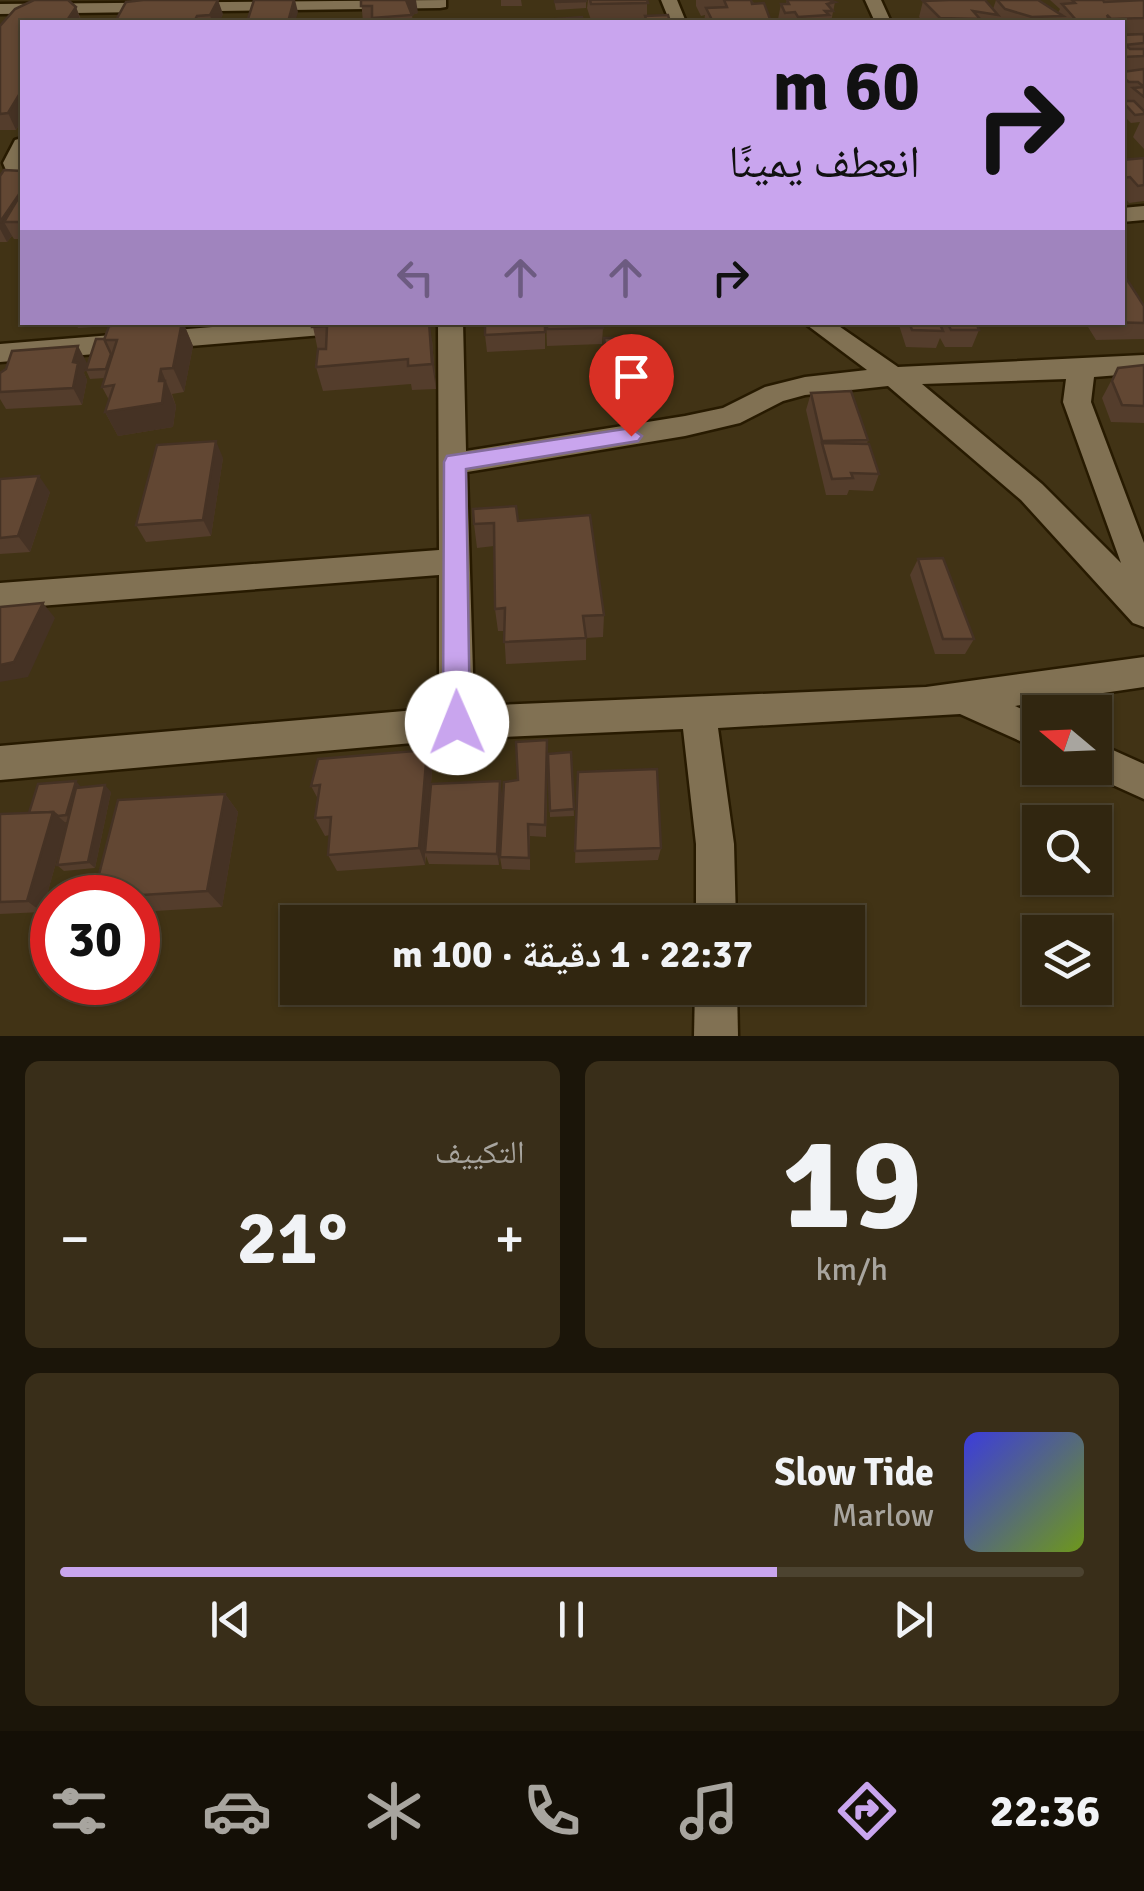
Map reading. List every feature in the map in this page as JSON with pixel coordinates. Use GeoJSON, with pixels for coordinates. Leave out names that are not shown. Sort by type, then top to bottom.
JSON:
{"type":"FeatureCollection","features":[{"type":"Feature","properties":{"kind":"street"},"geometry":{"type":"LineString","coordinates":[[0,8],[108,11],[440,1]]}},
{"type":"Feature","properties":{"kind":"street"},"geometry":{"type":"LineString","coordinates":[[0,34],[24,10]]}},
{"type":"Feature","properties":{"kind":"street"},"geometry":{"type":"LineString","coordinates":[[20,148],[13,162],[14,171],[20,174]]}},
{"type":"Feature","properties":{"kind":"street"},"geometry":{"type":"LineString","coordinates":[[0,353],[345,325]]}},
{"type":"Feature","properties":{"kind":"street"},"geometry":{"type":"LineString","coordinates":[[450,325],[457,723]]}},
{"type":"Feature","properties":{"kind":"street"},"geometry":{"type":"LineString","coordinates":[[819,325],[895,376],[1088,544],[1144,612]]}},
{"type":"Feature","properties":{"kind":"street"},"geometry":{"type":"LineString","coordinates":[[455,462],[492,460],[685,426],[730,416],[774,394],[805,386],[895,376],[1085,370],[1144,364]]}},
{"type":"Feature","properties":{"kind":"street"},"geometry":{"type":"LineString","coordinates":[[1085,370],[1076,382],[1077,402],[1144,585]]}},
{"type":"Feature","properties":{"kind":"street"},"geometry":{"type":"LineString","coordinates":[[0,596],[453,561]]}},
{"type":"Feature","properties":{"kind":"street"},"geometry":{"type":"LineString","coordinates":[[0,763],[457,723],[965,699],[1144,672]]}},
{"type":"Feature","properties":{"kind":"street"},"geometry":{"type":"LineString","coordinates":[[965,699],[1022,726]]}},
{"type":"Feature","properties":{"kind":"street"},"geometry":{"type":"LineString","coordinates":[[698,710],[716,844],[716,905]]}},
{"type":"Feature","properties":{"kind":"street"},"geometry":{"type":"LineString","coordinates":[[1112,767],[1144,782]]}},
{"type":"Feature","properties":{"kind":"street"},"geometry":{"type":"LineString","coordinates":[[716,1005],[716,1036]]}},
{"type":"Feature","properties":{"kind":"building"},"geometry":{"type":"Polygon","coordinates":[[[34,0],[68,0],[76,7],[67,20],[20,20],[20,93],[8,113],[0,114],[0,26],[15,9],[34,0]]]}},
{"type":"Feature","properties":{"kind":"building"},"geometry":{"type":"Polygon","coordinates":[[[218,0],[210,15],[197,16],[195,20],[116,20],[126,2],[218,0]]]}},
{"type":"Feature","properties":{"kind":"building"},"geometry":{"type":"Polygon","coordinates":[[[254,0],[294,0],[289,20],[248,20],[254,0]]]}},
{"type":"Feature","properties":{"kind":"building"},"geometry":{"type":"Polygon","coordinates":[[[361,0],[406,0],[412,15],[372,18],[372,6],[361,6],[361,0]]]}},
{"type":"Feature","properties":{"kind":"building"},"geometry":{"type":"Polygon","coordinates":[[[590,0],[647,0],[648,3],[591,4],[590,0]]]}},
{"type":"Feature","properties":{"kind":"building"},"geometry":{"type":"Polygon","coordinates":[[[724,0],[764,3],[770,19],[712,20],[706,8],[727,7],[724,0]]]}},
{"type":"Feature","properties":{"kind":"building"},"geometry":{"type":"Polygon","coordinates":[[[787,0],[835,2],[827,4],[833,11],[825,11],[829,15],[798,17],[795,12],[785,13],[781,4],[789,4],[787,0]]]}},
{"type":"Feature","properties":{"kind":"building"},"geometry":{"type":"Polygon","coordinates":[[[985,0],[998,15],[973,11],[980,19],[940,18],[923,1],[985,0]]]}},
{"type":"Feature","properties":{"kind":"building"},"geometry":{"type":"Polygon","coordinates":[[[997,0],[1038,0],[1063,16],[1032,17],[1005,9],[997,0]]]}},
{"type":"Feature","properties":{"kind":"building"},"geometry":{"type":"Polygon","coordinates":[[[1072,0],[1144,0],[1144,18],[1111,19],[1107,15],[1109,20],[1076,20],[1062,4],[1075,3],[1072,0]]]}},
{"type":"Feature","properties":{"kind":"building"},"geometry":{"type":"Polygon","coordinates":[[[668,15],[669,20],[646,20],[645,16],[668,15]]]}},
{"type":"Feature","properties":{"kind":"building"},"geometry":{"type":"Polygon","coordinates":[[[1144,34],[1144,43],[1125,45],[1125,35],[1144,34]]]}},
{"type":"Feature","properties":{"kind":"building"},"geometry":{"type":"Polygon","coordinates":[[[1125,45],[1144,49],[1144,56],[1125,57],[1125,45]]]}},
{"type":"Feature","properties":{"kind":"building"},"geometry":{"type":"Polygon","coordinates":[[[1144,69],[1144,87],[1125,79],[1125,72],[1144,69]]]}},
{"type":"Feature","properties":{"kind":"building"},"geometry":{"type":"Polygon","coordinates":[[[1125,101],[1134,101],[1144,111],[1135,115],[1125,101]]]}},
{"type":"Feature","properties":{"kind":"building"},"geometry":{"type":"Polygon","coordinates":[[[1144,158],[1144,185],[1138,186],[1130,177],[1125,178],[1125,160],[1144,158]]]}},
{"type":"Feature","properties":{"kind":"building"},"geometry":{"type":"Polygon","coordinates":[[[4,170],[20,171],[20,193],[0,222],[0,176],[4,170]]]}},
{"type":"Feature","properties":{"kind":"building"},"geometry":{"type":"Polygon","coordinates":[[[20,195],[20,222],[4,222],[20,195]]]}},
{"type":"Feature","properties":{"kind":"building"},"geometry":{"type":"Polygon","coordinates":[[[1125,278],[1144,306],[1144,323],[1125,323],[1125,278]]]}},
{"type":"Feature","properties":{"kind":"building"},"geometry":{"type":"Polygon","coordinates":[[[181,325],[173,368],[161,369],[159,381],[165,381],[162,403],[105,412],[114,385],[102,387],[117,340],[104,340],[109,326],[181,325]]]}},
{"type":"Feature","properties":{"kind":"building"},"geometry":{"type":"Polygon","coordinates":[[[312,325],[429,325],[432,364],[408,366],[408,359],[316,367],[318,349],[326,349],[327,326],[312,325]]]}},
{"type":"Feature","properties":{"kind":"building"},"geometry":{"type":"Polygon","coordinates":[[[485,325],[545,325],[545,332],[485,335],[485,325]]]}},
{"type":"Feature","properties":{"kind":"building"},"geometry":{"type":"Polygon","coordinates":[[[547,325],[603,328],[547,329],[547,325]]]}},
{"type":"Feature","properties":{"kind":"building"},"geometry":{"type":"Polygon","coordinates":[[[910,325],[940,325],[943,331],[912,330],[910,325]]]}},
{"type":"Feature","properties":{"kind":"building"},"geometry":{"type":"Polygon","coordinates":[[[948,325],[977,325],[979,330],[951,330],[948,325]]]}},
{"type":"Feature","properties":{"kind":"building"},"geometry":{"type":"Polygon","coordinates":[[[604,338],[622,338],[625,354],[606,353],[604,338]]]}},
{"type":"Feature","properties":{"kind":"building"},"geometry":{"type":"Polygon","coordinates":[[[96,339],[104,339],[111,354],[106,369],[86,370],[96,339]]]}},
{"type":"Feature","properties":{"kind":"building"},"geometry":{"type":"Polygon","coordinates":[[[78,346],[73,362],[78,363],[73,388],[0,392],[0,373],[6,369],[12,351],[78,346]]]}},
{"type":"Feature","properties":{"kind":"building"},"geometry":{"type":"Polygon","coordinates":[[[1144,365],[1144,406],[1122,405],[1112,381],[1118,368],[1144,365]]]}},
{"type":"Feature","properties":{"kind":"building"},"geometry":{"type":"Polygon","coordinates":[[[851,391],[868,440],[822,441],[811,393],[851,391]]]}},
{"type":"Feature","properties":{"kind":"building"},"geometry":{"type":"Polygon","coordinates":[[[216,441],[203,520],[136,525],[157,445],[216,441]]]}},
{"type":"Feature","properties":{"kind":"building"},"geometry":{"type":"Polygon","coordinates":[[[822,443],[869,444],[879,474],[851,473],[853,478],[832,479],[822,443]]]}},
{"type":"Feature","properties":{"kind":"building"},"geometry":{"type":"Polygon","coordinates":[[[39,476],[18,536],[0,538],[0,479],[39,476]]]}},
{"type":"Feature","properties":{"kind":"building"},"geometry":{"type":"Polygon","coordinates":[[[516,506],[518,521],[590,515],[604,615],[583,616],[586,638],[504,642],[505,608],[495,609],[494,523],[474,524],[473,509],[516,506]]]}},
{"type":"Feature","properties":{"kind":"building"},"geometry":{"type":"Polygon","coordinates":[[[943,558],[974,639],[943,639],[918,559],[943,558]]]}},
{"type":"Feature","properties":{"kind":"building"},"geometry":{"type":"Polygon","coordinates":[[[43,603],[14,662],[0,665],[0,607],[43,603]]]}},
{"type":"Feature","properties":{"kind":"building"},"geometry":{"type":"Polygon","coordinates":[[[547,740],[545,825],[528,824],[529,858],[500,857],[504,782],[518,780],[516,742],[547,740]]]}},
{"type":"Feature","properties":{"kind":"building"},"geometry":{"type":"Polygon","coordinates":[[[427,750],[419,848],[328,855],[331,817],[315,818],[320,785],[311,786],[318,759],[427,750]]]}},
{"type":"Feature","properties":{"kind":"building"},"geometry":{"type":"Polygon","coordinates":[[[571,752],[574,809],[550,811],[548,754],[571,752]]]}},
{"type":"Feature","properties":{"kind":"building"},"geometry":{"type":"Polygon","coordinates":[[[657,769],[661,848],[575,851],[578,772],[657,769]]]}},
{"type":"Feature","properties":{"kind":"building"},"geometry":{"type":"Polygon","coordinates":[[[76,781],[66,815],[29,813],[38,784],[76,781]]]}},
{"type":"Feature","properties":{"kind":"building"},"geometry":{"type":"Polygon","coordinates":[[[500,781],[497,854],[425,852],[431,784],[500,781]]]}},
{"type":"Feature","properties":{"kind":"building"},"geometry":{"type":"Polygon","coordinates":[[[105,785],[88,862],[57,865],[76,788],[105,785]]]}},
{"type":"Feature","properties":{"kind":"building"},"geometry":{"type":"Polygon","coordinates":[[[225,794],[207,891],[160,894],[160,875],[99,875],[118,800],[225,794]]]}},
{"type":"Feature","properties":{"kind":"building"},"geometry":{"type":"Polygon","coordinates":[[[53,812],[35,875],[30,875],[27,901],[0,902],[0,814],[53,812]]]}},
{"type":"Feature","properties":{"kind":"route"},"geometry":{"type":"LineString","coordinates":[[457,723],[455,462],[492,460],[631,436]]}}]}
